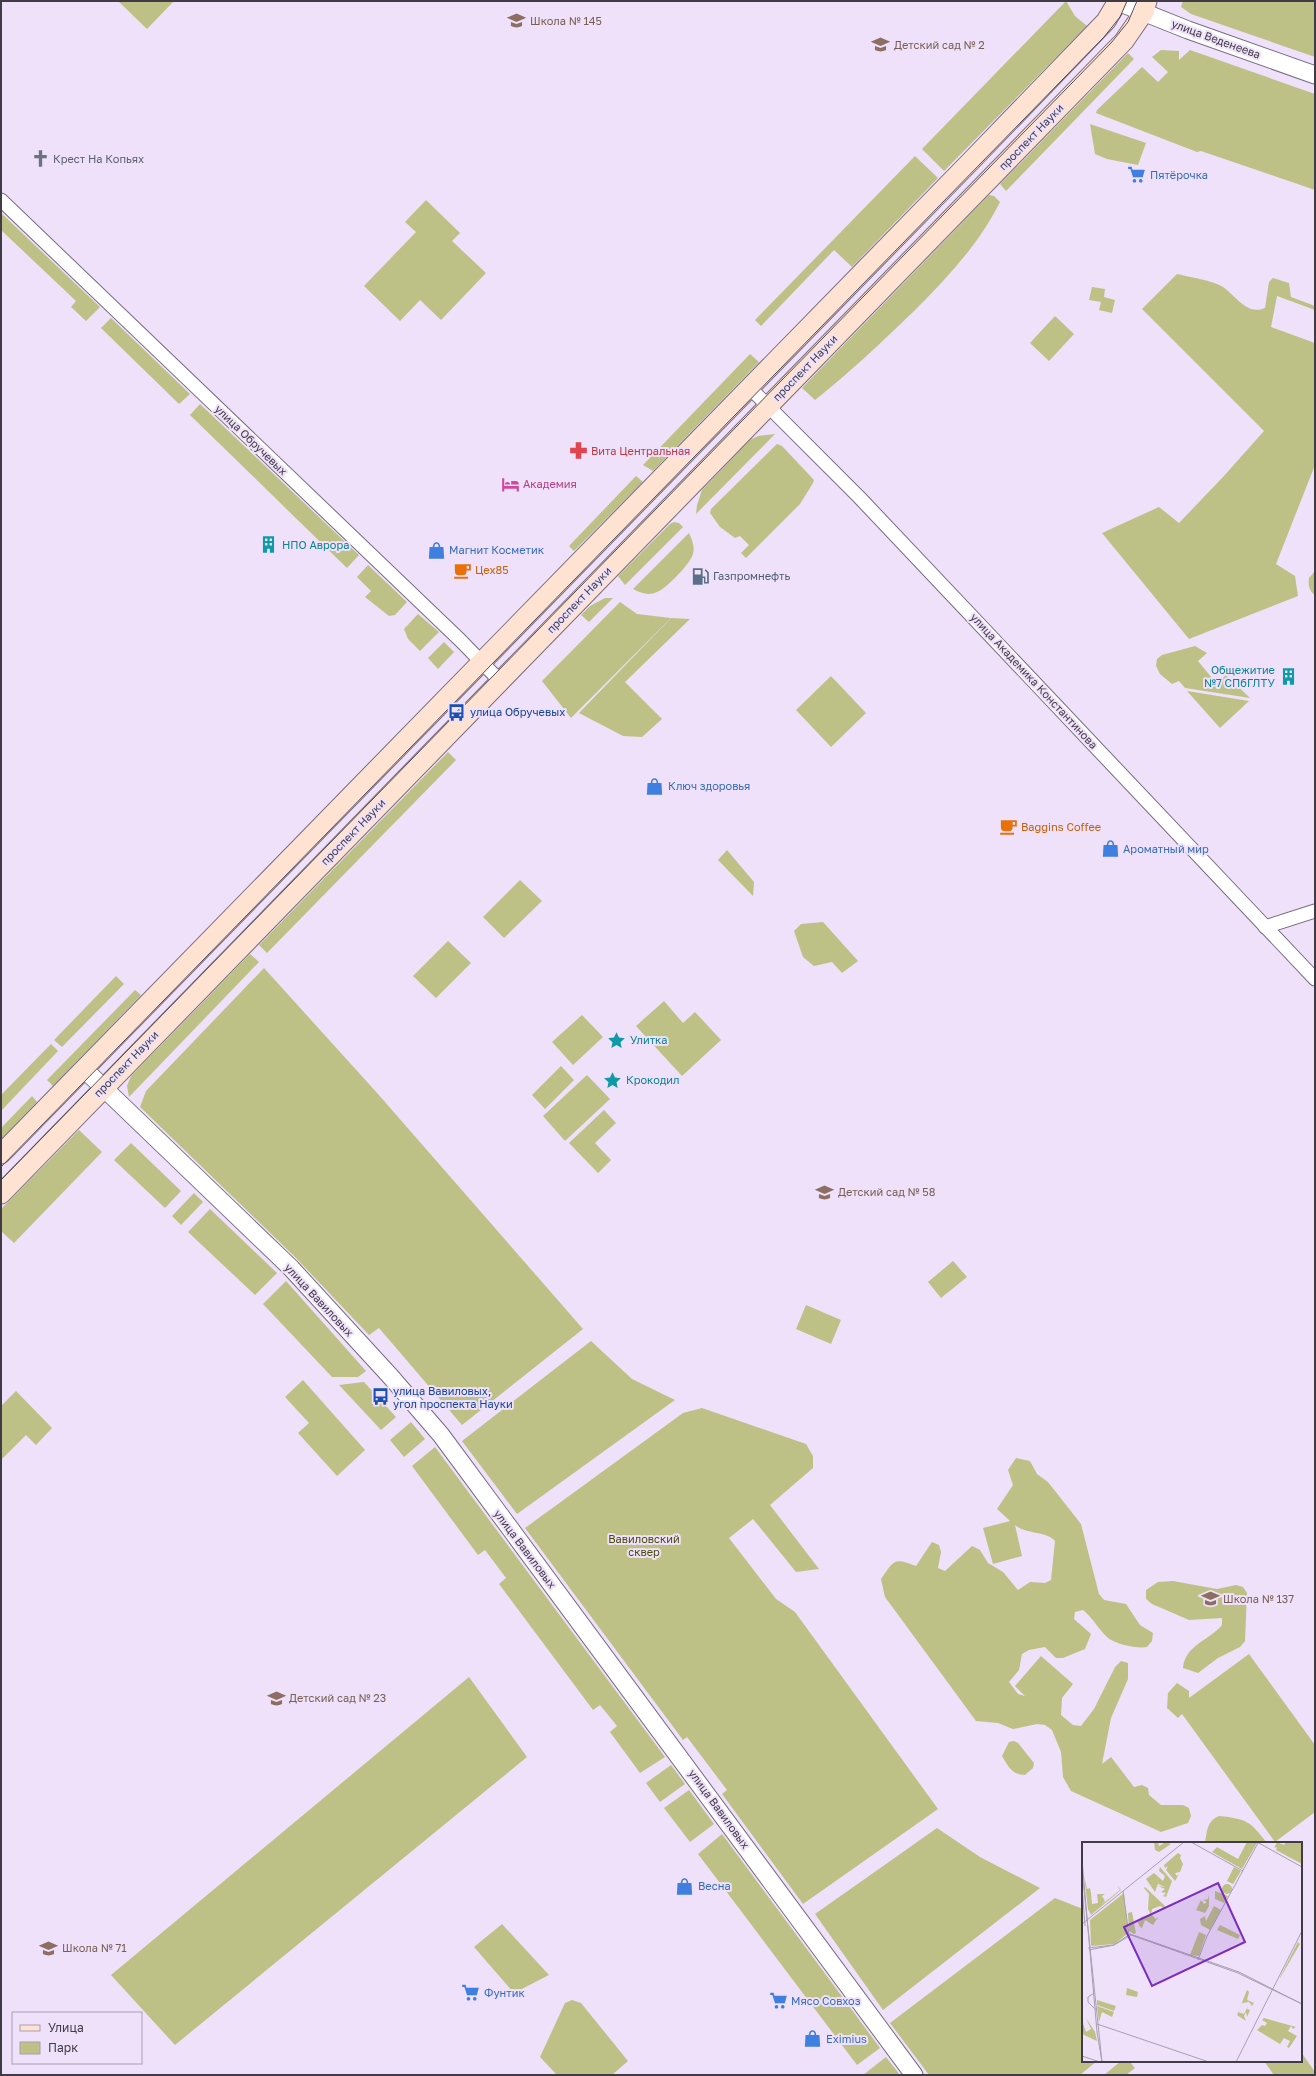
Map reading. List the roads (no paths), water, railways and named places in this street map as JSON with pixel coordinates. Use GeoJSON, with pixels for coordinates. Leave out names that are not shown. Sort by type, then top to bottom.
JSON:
{"type":"FeatureCollection","features":[{"type":"Feature","properties":{"kind":"main road"},"geometry":{"type":"LineString","coordinates":[[1,1154],[1106,21],[1118,1]]}},
{"type":"Feature","properties":{"kind":"main road","name":"проспект Науки"},"geometry":{"type":"LineString","coordinates":[[1,1194],[1124,41],[1146,7]]}},
{"type":"Feature","properties":{"kind":"street","name":"улица Веденеева"},"geometry":{"type":"LineString","coordinates":[[1118,1],[1146,7],[1188,30],[1315,75]]}},
{"type":"Feature","properties":{"kind":"street","name":"улица Обручевых"},"geometry":{"type":"LineString","coordinates":[[1,200],[500,681]]}},
{"type":"Feature","properties":{"kind":"street","name":"улица Академика Константинова"},"geometry":{"type":"LineString","coordinates":[[749,387],[870,508],[1315,979]]}},
{"type":"Feature","properties":{"kind":"street"},"geometry":{"type":"LineString","coordinates":[[1265,927],[1315,911]]}},
{"type":"Feature","properties":{"kind":"street","name":"улица Вавиловых"},"geometry":{"type":"LineString","coordinates":[[84,1069],[291,1268],[442,1435],[914,2075]]}},
{"type":"Feature","properties":{"kind":"tram line"},"geometry":{"type":"LineString","coordinates":[[1,1167],[1104,37],[1120,17],[1127,1]]}},
{"type":"Feature","properties":{"kind":"tram line"},"geometry":{"type":"LineString","coordinates":[[1,1180],[1111,43],[1128,22],[1137,1]]}},
{"type":"Feature","properties":{"kind":"place","name":"Школа № 145"},"geometry":{"type":"Point","coordinates":[517,21]}},
{"type":"Feature","properties":{"kind":"place","name":"Детский сад № 2"},"geometry":{"type":"Point","coordinates":[881,45]}},
{"type":"Feature","properties":{"kind":"place","name":"Крест На Копьях"},"geometry":{"type":"Point","coordinates":[40,159]}},
{"type":"Feature","properties":{"kind":"place","name":"Пятёрочка"},"geometry":{"type":"Point","coordinates":[1137,175]}},
{"type":"Feature","properties":{"kind":"place","name":"Вита Центральная"},"geometry":{"type":"Point","coordinates":[578,451]}},
{"type":"Feature","properties":{"kind":"place","name":"Академия"},"geometry":{"type":"Point","coordinates":[510,484]}},
{"type":"Feature","properties":{"kind":"place","name":"НПО Аврора"},"geometry":{"type":"Point","coordinates":[269,545]}},
{"type":"Feature","properties":{"kind":"place","name":"Магнит Косметик"},"geometry":{"type":"Point","coordinates":[436,550]}},
{"type":"Feature","properties":{"kind":"place","name":"Цех85"},"geometry":{"type":"Point","coordinates":[462,570]}},
{"type":"Feature","properties":{"kind":"place","name":"Газпромнефть"},"geometry":{"type":"Point","coordinates":[700,576]}},
{"type":"Feature","properties":{"kind":"place","name":"Общежитие №7 СПбГЛТУ"},"geometry":{"type":"Point","coordinates":[1288,676]}},
{"type":"Feature","properties":{"kind":"place","name":"улица Обручевых"},"geometry":{"type":"Point","coordinates":[457,712]}},
{"type":"Feature","properties":{"kind":"place","name":"Ключ здоровья"},"geometry":{"type":"Point","coordinates":[655,786]}},
{"type":"Feature","properties":{"kind":"place","name":"Baggins Coffee"},"geometry":{"type":"Point","coordinates":[1008,827]}},
{"type":"Feature","properties":{"kind":"place","name":"Ароматный мир"},"geometry":{"type":"Point","coordinates":[1110,849]}},
{"type":"Feature","properties":{"kind":"place","name":"Улитка"},"geometry":{"type":"Point","coordinates":[617,1040]}},
{"type":"Feature","properties":{"kind":"place","name":"Крокодил"},"geometry":{"type":"Point","coordinates":[613,1080]}},
{"type":"Feature","properties":{"kind":"place","name":"Детский сад № 58"},"geometry":{"type":"Point","coordinates":[825,1192]}},
{"type":"Feature","properties":{"kind":"place","name":"улица Вавиловых, угол проспекта Науки"},"geometry":{"type":"Point","coordinates":[380,1397]}},
{"type":"Feature","properties":{"kind":"place","name":"Школа № 137"},"geometry":{"type":"Point","coordinates":[1210,1599]}},
{"type":"Feature","properties":{"kind":"place","name":"Детский сад № 23"},"geometry":{"type":"Point","coordinates":[276,1698]}},
{"type":"Feature","properties":{"kind":"place","name":"Весна"},"geometry":{"type":"Point","coordinates":[685,1886]}},
{"type":"Feature","properties":{"kind":"place","name":"Школа № 71"},"geometry":{"type":"Point","coordinates":[49,1948]}},
{"type":"Feature","properties":{"kind":"place","name":"Фунтик"},"geometry":{"type":"Point","coordinates":[471,1993]}},
{"type":"Feature","properties":{"kind":"place","name":"Мясо Совхоз"},"geometry":{"type":"Point","coordinates":[778,2001]}},
{"type":"Feature","properties":{"kind":"place","name":"Eximius"},"geometry":{"type":"Point","coordinates":[813,2039]}},
{"type":"Feature","properties":{"kind":"park label","name":"Вавиловский сквер"},"geometry":{"type":"Point","coordinates":[644,1545]}}]}
